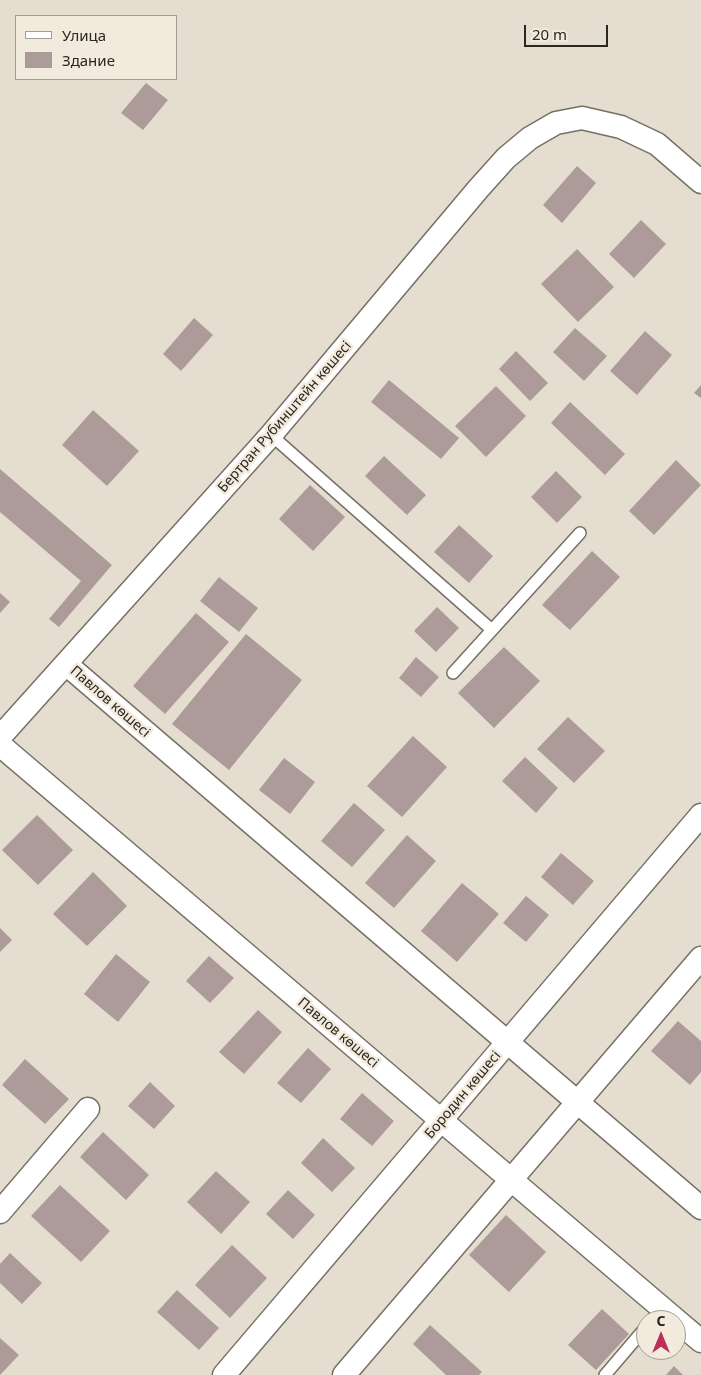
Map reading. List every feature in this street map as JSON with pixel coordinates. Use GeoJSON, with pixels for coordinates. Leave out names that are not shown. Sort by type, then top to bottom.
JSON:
{"type":"FeatureCollection","features":[{"type":"Feature","properties":{"kind":"street","name":"Бертран Рубинштейн көшесі"},"geometry":{"type":"LineString","coordinates":[[0,737],[271,435],[479,188],[506,158],[530,138],[556,123],[582,118],[621,127],[657,144],[701,182]]}},
{"type":"Feature","properties":{"kind":"street","name":"Павлов көшесі"},"geometry":{"type":"LineString","coordinates":[[66,664],[701,1208]]}},
{"type":"Feature","properties":{"kind":"street","name":"Павлов көшесі"},"geometry":{"type":"LineString","coordinates":[[0,745],[511,1180],[659,1310]]}},
{"type":"Feature","properties":{"kind":"street","name":"Бородин көшесі"},"geometry":{"type":"LineString","coordinates":[[224,1375],[701,815]]}},
{"type":"Feature","properties":{"kind":"street"},"geometry":{"type":"LineString","coordinates":[[344,1375],[701,958]]}},
{"type":"Feature","properties":{"kind":"street"},"geometry":{"type":"LineString","coordinates":[[0,1212],[88,1109]]}},
{"type":"Feature","properties":{"kind":"street","name":"Павлов көшесі"},"geometry":{"type":"LineString","coordinates":[[686,1331],[701,1342]]}},
{"type":"Feature","properties":{"kind":"lane"},"geometry":{"type":"LineString","coordinates":[[271,435],[492,630]]}},
{"type":"Feature","properties":{"kind":"lane"},"geometry":{"type":"LineString","coordinates":[[453,673],[580,533]]}},
{"type":"Feature","properties":{"kind":"lane"},"geometry":{"type":"LineString","coordinates":[[605,1375],[636,1339]]}},
{"type":"Feature","properties":{"kind":"building"},"geometry":{"type":"Polygon","coordinates":[[[146,83],[168,100],[143,130],[121,113],[146,83]]]}},
{"type":"Feature","properties":{"kind":"building"},"geometry":{"type":"Polygon","coordinates":[[[577,166],[596,183],[562,223],[543,205],[577,166]]]}},
{"type":"Feature","properties":{"kind":"building"},"geometry":{"type":"Polygon","coordinates":[[[641,220],[666,244],[634,278],[609,254],[641,220]]]}},
{"type":"Feature","properties":{"kind":"building"},"geometry":{"type":"Polygon","coordinates":[[[577,249],[614,287],[578,322],[541,284],[577,249]]]}},
{"type":"Feature","properties":{"kind":"building"},"geometry":{"type":"Polygon","coordinates":[[[194,318],[213,335],[181,371],[163,354],[194,318]]]}},
{"type":"Feature","properties":{"kind":"building"},"geometry":{"type":"Polygon","coordinates":[[[575,328],[607,356],[584,381],[553,352],[575,328]]]}},
{"type":"Feature","properties":{"kind":"building"},"geometry":{"type":"Polygon","coordinates":[[[645,331],[672,355],[637,395],[610,371],[645,331]]]}},
{"type":"Feature","properties":{"kind":"building"},"geometry":{"type":"Polygon","coordinates":[[[516,351],[548,383],[530,401],[499,369],[516,351]]]}},
{"type":"Feature","properties":{"kind":"building"},"geometry":{"type":"Polygon","coordinates":[[[389,380],[459,438],[441,459],[371,402],[389,380]]]}},
{"type":"Feature","properties":{"kind":"building"},"geometry":{"type":"Polygon","coordinates":[[[701,385],[701,398],[694,393],[701,385]]]}},
{"type":"Feature","properties":{"kind":"building"},"geometry":{"type":"Polygon","coordinates":[[[496,386],[526,416],[486,457],[455,426],[496,386]]]}},
{"type":"Feature","properties":{"kind":"building"},"geometry":{"type":"Polygon","coordinates":[[[570,402],[625,454],[605,475],[551,423],[570,402]]]}},
{"type":"Feature","properties":{"kind":"building"},"geometry":{"type":"Polygon","coordinates":[[[93,410],[139,451],[107,486],[62,445],[93,410]]]}},
{"type":"Feature","properties":{"kind":"building"},"geometry":{"type":"Polygon","coordinates":[[[384,456],[426,495],[407,515],[365,476],[384,456]]]}},
{"type":"Feature","properties":{"kind":"building"},"geometry":{"type":"Polygon","coordinates":[[[676,460],[701,485],[654,535],[629,511],[676,460]]]}},
{"type":"Feature","properties":{"kind":"building"},"geometry":{"type":"Polygon","coordinates":[[[0,469],[112,565],[59,627],[49,619],[81,581],[0,512],[0,469]]]}},
{"type":"Feature","properties":{"kind":"building"},"geometry":{"type":"Polygon","coordinates":[[[556,471],[582,497],[557,523],[531,497],[556,471]]]}},
{"type":"Feature","properties":{"kind":"building"},"geometry":{"type":"Polygon","coordinates":[[[310,485],[345,517],[313,551],[279,519],[310,485]]]}},
{"type":"Feature","properties":{"kind":"building"},"geometry":{"type":"Polygon","coordinates":[[[459,525],[493,556],[469,583],[434,552],[459,525]]]}},
{"type":"Feature","properties":{"kind":"building"},"geometry":{"type":"Polygon","coordinates":[[[592,551],[620,577],[570,630],[542,605],[592,551]]]}},
{"type":"Feature","properties":{"kind":"building"},"geometry":{"type":"Polygon","coordinates":[[[219,577],[258,608],[239,632],[200,601],[219,577]]]}},
{"type":"Feature","properties":{"kind":"building"},"geometry":{"type":"Polygon","coordinates":[[[0,593],[10,602],[0,613],[0,593]]]}},
{"type":"Feature","properties":{"kind":"building"},"geometry":{"type":"Polygon","coordinates":[[[437,607],[459,628],[436,652],[414,631],[437,607]]]}},
{"type":"Feature","properties":{"kind":"building"},"geometry":{"type":"Polygon","coordinates":[[[196,613],[229,642],[165,714],[133,686],[196,613]]]}},
{"type":"Feature","properties":{"kind":"building"},"geometry":{"type":"Polygon","coordinates":[[[246,634],[302,680],[229,770],[172,724],[246,634]]]}},
{"type":"Feature","properties":{"kind":"building"},"geometry":{"type":"Polygon","coordinates":[[[504,647],[540,681],[494,728],[458,693],[504,647]]]}},
{"type":"Feature","properties":{"kind":"building"},"geometry":{"type":"Polygon","coordinates":[[[416,657],[439,677],[421,697],[399,678],[416,657]]]}},
{"type":"Feature","properties":{"kind":"building"},"geometry":{"type":"Polygon","coordinates":[[[568,717],[605,751],[574,783],[537,749],[568,717]]]}},
{"type":"Feature","properties":{"kind":"building"},"geometry":{"type":"Polygon","coordinates":[[[413,736],[447,767],[402,817],[367,786],[413,736]]]}},
{"type":"Feature","properties":{"kind":"building"},"geometry":{"type":"Polygon","coordinates":[[[525,757],[558,788],[536,813],[502,781],[525,757]]]}},
{"type":"Feature","properties":{"kind":"building"},"geometry":{"type":"Polygon","coordinates":[[[284,758],[315,782],[290,814],[259,790],[284,758]]]}},
{"type":"Feature","properties":{"kind":"building"},"geometry":{"type":"Polygon","coordinates":[[[354,803],[385,830],[352,867],[321,841],[354,803]]]}},
{"type":"Feature","properties":{"kind":"building"},"geometry":{"type":"Polygon","coordinates":[[[37,815],[73,850],[38,885],[2,850],[37,815]]]}},
{"type":"Feature","properties":{"kind":"building"},"geometry":{"type":"Polygon","coordinates":[[[407,835],[436,861],[394,908],[365,883],[407,835]]]}},
{"type":"Feature","properties":{"kind":"building"},"geometry":{"type":"Polygon","coordinates":[[[561,853],[594,881],[573,905],[541,877],[561,853]]]}},
{"type":"Feature","properties":{"kind":"building"},"geometry":{"type":"Polygon","coordinates":[[[93,872],[127,906],[87,946],[53,914],[93,872]]]}},
{"type":"Feature","properties":{"kind":"building"},"geometry":{"type":"Polygon","coordinates":[[[462,883],[499,914],[457,962],[421,931],[462,883]]]}},
{"type":"Feature","properties":{"kind":"building"},"geometry":{"type":"Polygon","coordinates":[[[526,896],[549,915],[526,942],[503,923],[526,896]]]}},
{"type":"Feature","properties":{"kind":"building"},"geometry":{"type":"Polygon","coordinates":[[[0,928],[12,940],[0,952],[0,928]]]}},
{"type":"Feature","properties":{"kind":"building"},"geometry":{"type":"Polygon","coordinates":[[[116,954],[150,982],[118,1022],[84,994],[116,954]]]}},
{"type":"Feature","properties":{"kind":"building"},"geometry":{"type":"Polygon","coordinates":[[[209,956],[234,978],[210,1003],[186,981],[209,956]]]}},
{"type":"Feature","properties":{"kind":"building"},"geometry":{"type":"Polygon","coordinates":[[[258,1010],[282,1032],[244,1074],[219,1052],[258,1010]]]}},
{"type":"Feature","properties":{"kind":"building"},"geometry":{"type":"Polygon","coordinates":[[[678,1021],[701,1041],[701,1072],[690,1085],[651,1051],[678,1021]]]}},
{"type":"Feature","properties":{"kind":"building"},"geometry":{"type":"Polygon","coordinates":[[[308,1048],[331,1069],[301,1103],[277,1083],[308,1048]]]}},
{"type":"Feature","properties":{"kind":"building"},"geometry":{"type":"Polygon","coordinates":[[[25,1059],[69,1099],[45,1124],[2,1085],[25,1059]]]}},
{"type":"Feature","properties":{"kind":"building"},"geometry":{"type":"Polygon","coordinates":[[[150,1082],[175,1106],[154,1129],[128,1106],[150,1082]]]}},
{"type":"Feature","properties":{"kind":"building"},"geometry":{"type":"Polygon","coordinates":[[[362,1093],[394,1121],[372,1146],[340,1119],[362,1093]]]}},
{"type":"Feature","properties":{"kind":"building"},"geometry":{"type":"Polygon","coordinates":[[[103,1132],[149,1175],[126,1200],[80,1157],[103,1132]]]}},
{"type":"Feature","properties":{"kind":"building"},"geometry":{"type":"Polygon","coordinates":[[[323,1138],[355,1168],[332,1192],[301,1163],[323,1138]]]}},
{"type":"Feature","properties":{"kind":"building"},"geometry":{"type":"Polygon","coordinates":[[[216,1171],[250,1202],[221,1234],[187,1202],[216,1171]]]}},
{"type":"Feature","properties":{"kind":"building"},"geometry":{"type":"Polygon","coordinates":[[[60,1185],[110,1231],[81,1262],[31,1216],[60,1185]]]}},
{"type":"Feature","properties":{"kind":"building"},"geometry":{"type":"Polygon","coordinates":[[[288,1190],[315,1215],[293,1239],[266,1214],[288,1190]]]}},
{"type":"Feature","properties":{"kind":"building"},"geometry":{"type":"Polygon","coordinates":[[[506,1215],[546,1252],[509,1292],[469,1255],[506,1215]]]}},
{"type":"Feature","properties":{"kind":"building"},"geometry":{"type":"Polygon","coordinates":[[[232,1245],[267,1278],[230,1318],[195,1285],[232,1245]]]}},
{"type":"Feature","properties":{"kind":"building"},"geometry":{"type":"Polygon","coordinates":[[[10,1253],[42,1283],[22,1304],[0,1283],[0,1264],[10,1253]]]}},
{"type":"Feature","properties":{"kind":"building"},"geometry":{"type":"Polygon","coordinates":[[[177,1290],[219,1328],[199,1350],[157,1312],[177,1290]]]}},
{"type":"Feature","properties":{"kind":"building"},"geometry":{"type":"Polygon","coordinates":[[[602,1309],[629,1334],[596,1370],[568,1345],[602,1309]]]}},
{"type":"Feature","properties":{"kind":"building"},"geometry":{"type":"Polygon","coordinates":[[[430,1325],[482,1372],[479,1375],[446,1375],[413,1344],[430,1325]]]}},
{"type":"Feature","properties":{"kind":"building"},"geometry":{"type":"Polygon","coordinates":[[[0,1338],[19,1355],[0,1375],[0,1338]]]}},
{"type":"Feature","properties":{"kind":"building"},"geometry":{"type":"Polygon","coordinates":[[[674,1366],[683,1375],[666,1375],[674,1366]]]}}]}
